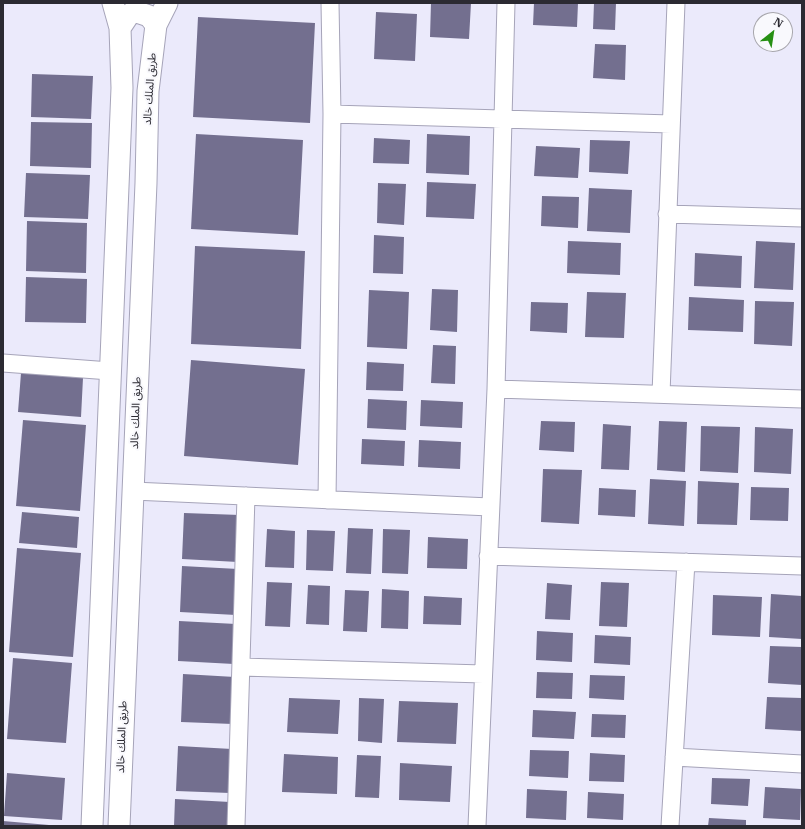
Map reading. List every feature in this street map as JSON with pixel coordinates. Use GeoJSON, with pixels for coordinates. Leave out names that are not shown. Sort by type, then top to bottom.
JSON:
{"type":"FeatureCollection","features":[{"type":"Feature","properties":{"kind":"main road"},"geometry":{"type":"LineString","coordinates":[[92,826],[122,88],[120,28],[113,3]]}},
{"type":"Feature","properties":{"kind":"main road","name":"طريق الملك خالد"},"geometry":{"type":"LineString","coordinates":[[119,826],[148,91],[156,25],[167,3]]}},
{"type":"Feature","properties":{"kind":"main road"},"geometry":{"type":"LineString","coordinates":[[120,28],[128,16],[134,11],[148,16],[156,25]]}},
{"type":"Feature","properties":{"kind":"street"},"geometry":{"type":"LineString","coordinates":[[328,500],[332,114],[330,3]]}},
{"type":"Feature","properties":{"kind":"street"},"geometry":{"type":"LineString","coordinates":[[477,826],[496,389],[506,3]]}},
{"type":"Feature","properties":{"kind":"street"},"geometry":{"type":"LineString","coordinates":[[661,394],[676,3]]}},
{"type":"Feature","properties":{"kind":"street"},"geometry":{"type":"LineString","coordinates":[[332,114],[671,124]]}},
{"type":"Feature","properties":{"kind":"street"},"geometry":{"type":"LineString","coordinates":[[667,214],[802,218]]}},
{"type":"Feature","properties":{"kind":"street"},"geometry":{"type":"LineString","coordinates":[[3,363],[110,371]]}},
{"type":"Feature","properties":{"kind":"street"},"geometry":{"type":"LineString","coordinates":[[496,389],[802,399]]}},
{"type":"Feature","properties":{"kind":"street"},"geometry":{"type":"LineString","coordinates":[[133,491],[490,507]]}},
{"type":"Feature","properties":{"kind":"street"},"geometry":{"type":"LineString","coordinates":[[236,826],[246,496]]}},
{"type":"Feature","properties":{"kind":"street"},"geometry":{"type":"LineString","coordinates":[[488,556],[802,566]]}},
{"type":"Feature","properties":{"kind":"street"},"geometry":{"type":"LineString","coordinates":[[670,826],[686,562]]}},
{"type":"Feature","properties":{"kind":"street"},"geometry":{"type":"LineString","coordinates":[[241,667],[483,674]]}},
{"type":"Feature","properties":{"kind":"street"},"geometry":{"type":"LineString","coordinates":[[674,757],[802,764]]}},
{"type":"Feature","properties":{"kind":"building"},"geometry":{"type":"Polygon","coordinates":[[[431,3],[471,3],[469,39],[430,37],[431,3]]]}},
{"type":"Feature","properties":{"kind":"building"},"geometry":{"type":"Polygon","coordinates":[[[534,3],[578,3],[577,27],[533,25],[534,3]]]}},
{"type":"Feature","properties":{"kind":"building"},"geometry":{"type":"Polygon","coordinates":[[[594,3],[616,3],[615,30],[593,29],[594,3]]]}},
{"type":"Feature","properties":{"kind":"building"},"geometry":{"type":"Polygon","coordinates":[[[376,12],[417,14],[415,61],[374,59],[376,12]]]}},
{"type":"Feature","properties":{"kind":"building"},"geometry":{"type":"Polygon","coordinates":[[[198,17],[315,23],[310,123],[193,117],[198,17]]]}},
{"type":"Feature","properties":{"kind":"building"},"geometry":{"type":"Polygon","coordinates":[[[595,44],[626,45],[625,80],[593,78],[595,44]]]}},
{"type":"Feature","properties":{"kind":"building"},"geometry":{"type":"Polygon","coordinates":[[[32,74],[93,76],[91,119],[31,117],[32,74]]]}},
{"type":"Feature","properties":{"kind":"building"},"geometry":{"type":"Polygon","coordinates":[[[31,122],[92,123],[91,168],[30,166],[31,122]]]}},
{"type":"Feature","properties":{"kind":"building"},"geometry":{"type":"Polygon","coordinates":[[[196,134],[303,140],[298,235],[191,229],[196,134]]]}},
{"type":"Feature","properties":{"kind":"building"},"geometry":{"type":"Polygon","coordinates":[[[427,134],[470,136],[469,175],[426,173],[427,134]]]}},
{"type":"Feature","properties":{"kind":"building"},"geometry":{"type":"Polygon","coordinates":[[[374,138],[410,140],[409,164],[373,163],[374,138]]]}},
{"type":"Feature","properties":{"kind":"building"},"geometry":{"type":"Polygon","coordinates":[[[590,140],[630,141],[628,174],[589,172],[590,140]]]}},
{"type":"Feature","properties":{"kind":"building"},"geometry":{"type":"Polygon","coordinates":[[[536,146],[580,148],[578,178],[534,176],[536,146]]]}},
{"type":"Feature","properties":{"kind":"building"},"geometry":{"type":"Polygon","coordinates":[[[26,173],[90,175],[88,219],[24,217],[26,173]]]}},
{"type":"Feature","properties":{"kind":"building"},"geometry":{"type":"Polygon","coordinates":[[[427,182],[476,184],[474,219],[426,217],[427,182]]]}},
{"type":"Feature","properties":{"kind":"building"},"geometry":{"type":"Polygon","coordinates":[[[378,183],[406,184],[404,225],[377,223],[378,183]]]}},
{"type":"Feature","properties":{"kind":"building"},"geometry":{"type":"Polygon","coordinates":[[[589,188],[632,190],[630,233],[587,231],[589,188]]]}},
{"type":"Feature","properties":{"kind":"building"},"geometry":{"type":"Polygon","coordinates":[[[542,196],[579,197],[578,228],[541,226],[542,196]]]}},
{"type":"Feature","properties":{"kind":"building"},"geometry":{"type":"Polygon","coordinates":[[[27,221],[87,223],[86,273],[26,271],[27,221]]]}},
{"type":"Feature","properties":{"kind":"building"},"geometry":{"type":"Polygon","coordinates":[[[374,235],[404,237],[403,274],[373,273],[374,235]]]}},
{"type":"Feature","properties":{"kind":"building"},"geometry":{"type":"Polygon","coordinates":[[[568,241],[621,243],[620,275],[567,273],[568,241]]]}},
{"type":"Feature","properties":{"kind":"building"},"geometry":{"type":"Polygon","coordinates":[[[756,241],[795,243],[793,290],[754,288],[756,241]]]}},
{"type":"Feature","properties":{"kind":"building"},"geometry":{"type":"Polygon","coordinates":[[[195,246],[305,251],[301,349],[191,344],[195,246]]]}},
{"type":"Feature","properties":{"kind":"building"},"geometry":{"type":"Polygon","coordinates":[[[695,253],[742,256],[741,288],[694,286],[695,253]]]}},
{"type":"Feature","properties":{"kind":"building"},"geometry":{"type":"Polygon","coordinates":[[[26,277],[87,279],[86,323],[25,322],[26,277]]]}},
{"type":"Feature","properties":{"kind":"building"},"geometry":{"type":"Polygon","coordinates":[[[432,289],[458,290],[457,332],[430,330],[432,289]]]}},
{"type":"Feature","properties":{"kind":"building"},"geometry":{"type":"Polygon","coordinates":[[[369,290],[409,292],[407,349],[367,347],[369,290]]]}},
{"type":"Feature","properties":{"kind":"building"},"geometry":{"type":"Polygon","coordinates":[[[587,292],[626,293],[624,338],[585,337],[587,292]]]}},
{"type":"Feature","properties":{"kind":"building"},"geometry":{"type":"Polygon","coordinates":[[[689,297],[744,300],[743,332],[688,330],[689,297]]]}},
{"type":"Feature","properties":{"kind":"building"},"geometry":{"type":"Polygon","coordinates":[[[755,301],[794,302],[792,346],[754,344],[755,301]]]}},
{"type":"Feature","properties":{"kind":"building"},"geometry":{"type":"Polygon","coordinates":[[[531,302],[568,303],[567,333],[530,331],[531,302]]]}},
{"type":"Feature","properties":{"kind":"building"},"geometry":{"type":"Polygon","coordinates":[[[433,345],[456,346],[455,384],[431,383],[433,345]]]}},
{"type":"Feature","properties":{"kind":"building"},"geometry":{"type":"Polygon","coordinates":[[[191,360],[305,369],[298,465],[184,456],[191,360]]]}},
{"type":"Feature","properties":{"kind":"building"},"geometry":{"type":"Polygon","coordinates":[[[367,362],[404,364],[403,391],[366,390],[367,362]]]}},
{"type":"Feature","properties":{"kind":"building"},"geometry":{"type":"Polygon","coordinates":[[[21,373],[83,378],[81,417],[18,412],[21,373]]]}},
{"type":"Feature","properties":{"kind":"building"},"geometry":{"type":"Polygon","coordinates":[[[368,399],[407,401],[406,430],[367,428],[368,399]]]}},
{"type":"Feature","properties":{"kind":"building"},"geometry":{"type":"Polygon","coordinates":[[[421,400],[463,402],[462,428],[420,426],[421,400]]]}},
{"type":"Feature","properties":{"kind":"building"},"geometry":{"type":"Polygon","coordinates":[[[23,420],[86,425],[80,511],[16,506],[23,420]]]}},
{"type":"Feature","properties":{"kind":"building"},"geometry":{"type":"Polygon","coordinates":[[[541,421],[575,422],[574,452],[539,450],[541,421]]]}},
{"type":"Feature","properties":{"kind":"building"},"geometry":{"type":"Polygon","coordinates":[[[659,421],[687,422],[685,472],[657,470],[659,421]]]}},
{"type":"Feature","properties":{"kind":"building"},"geometry":{"type":"Polygon","coordinates":[[[603,424],[631,426],[629,470],[601,469],[603,424]]]}},
{"type":"Feature","properties":{"kind":"building"},"geometry":{"type":"Polygon","coordinates":[[[701,426],[740,427],[738,473],[700,471],[701,426]]]}},
{"type":"Feature","properties":{"kind":"building"},"geometry":{"type":"Polygon","coordinates":[[[755,427],[793,429],[791,474],[754,472],[755,427]]]}},
{"type":"Feature","properties":{"kind":"building"},"geometry":{"type":"Polygon","coordinates":[[[362,439],[405,441],[404,466],[361,464],[362,439]]]}},
{"type":"Feature","properties":{"kind":"building"},"geometry":{"type":"Polygon","coordinates":[[[419,440],[461,442],[460,469],[418,467],[419,440]]]}},
{"type":"Feature","properties":{"kind":"building"},"geometry":{"type":"Polygon","coordinates":[[[543,469],[582,470],[579,524],[541,522],[543,469]]]}},
{"type":"Feature","properties":{"kind":"building"},"geometry":{"type":"Polygon","coordinates":[[[650,479],[686,481],[684,526],[648,524],[650,479]]]}},
{"type":"Feature","properties":{"kind":"building"},"geometry":{"type":"Polygon","coordinates":[[[698,481],[739,483],[737,525],[697,524],[698,481]]]}},
{"type":"Feature","properties":{"kind":"building"},"geometry":{"type":"Polygon","coordinates":[[[751,487],[789,488],[788,521],[750,520],[751,487]]]}},
{"type":"Feature","properties":{"kind":"building"},"geometry":{"type":"Polygon","coordinates":[[[599,488],[636,490],[635,517],[598,515],[599,488]]]}},
{"type":"Feature","properties":{"kind":"building"},"geometry":{"type":"Polygon","coordinates":[[[22,512],[79,517],[77,548],[19,543],[22,512]]]}},
{"type":"Feature","properties":{"kind":"building"},"geometry":{"type":"Polygon","coordinates":[[[184,513],[240,515],[238,562],[182,559],[184,513]]]}},
{"type":"Feature","properties":{"kind":"building"},"geometry":{"type":"Polygon","coordinates":[[[348,528],[373,529],[371,574],[346,573],[348,528]]]}},
{"type":"Feature","properties":{"kind":"building"},"geometry":{"type":"Polygon","coordinates":[[[267,529],[295,531],[294,568],[265,567],[267,529]]]}},
{"type":"Feature","properties":{"kind":"building"},"geometry":{"type":"Polygon","coordinates":[[[383,529],[410,530],[408,574],[382,573],[383,529]]]}},
{"type":"Feature","properties":{"kind":"building"},"geometry":{"type":"Polygon","coordinates":[[[307,530],[335,531],[333,571],[306,570],[307,530]]]}},
{"type":"Feature","properties":{"kind":"building"},"geometry":{"type":"Polygon","coordinates":[[[428,537],[468,539],[467,569],[427,568],[428,537]]]}},
{"type":"Feature","properties":{"kind":"building"},"geometry":{"type":"Polygon","coordinates":[[[17,548],[81,553],[73,657],[9,652],[17,548]]]}},
{"type":"Feature","properties":{"kind":"building"},"geometry":{"type":"Polygon","coordinates":[[[182,566],[238,569],[236,615],[180,612],[182,566]]]}},
{"type":"Feature","properties":{"kind":"building"},"geometry":{"type":"Polygon","coordinates":[[[267,582],[292,583],[290,627],[265,626],[267,582]]]}},
{"type":"Feature","properties":{"kind":"building"},"geometry":{"type":"Polygon","coordinates":[[[601,582],[629,583],[627,627],[599,626],[601,582]]]}},
{"type":"Feature","properties":{"kind":"building"},"geometry":{"type":"Polygon","coordinates":[[[547,583],[572,585],[570,620],[545,619],[547,583]]]}},
{"type":"Feature","properties":{"kind":"building"},"geometry":{"type":"Polygon","coordinates":[[[308,585],[330,586],[329,625],[306,624],[308,585]]]}},
{"type":"Feature","properties":{"kind":"building"},"geometry":{"type":"Polygon","coordinates":[[[382,589],[409,591],[408,629],[381,628],[382,589]]]}},
{"type":"Feature","properties":{"kind":"building"},"geometry":{"type":"Polygon","coordinates":[[[345,590],[369,591],[367,632],[343,631],[345,590]]]}},
{"type":"Feature","properties":{"kind":"building"},"geometry":{"type":"Polygon","coordinates":[[[771,594],[802,596],[802,639],[769,637],[771,594]]]}},
{"type":"Feature","properties":{"kind":"building"},"geometry":{"type":"Polygon","coordinates":[[[713,595],[762,597],[760,637],[712,635],[713,595]]]}},
{"type":"Feature","properties":{"kind":"building"},"geometry":{"type":"Polygon","coordinates":[[[424,596],[462,598],[461,625],[423,624],[424,596]]]}},
{"type":"Feature","properties":{"kind":"building"},"geometry":{"type":"Polygon","coordinates":[[[179,621],[236,624],[234,664],[178,661],[179,621]]]}},
{"type":"Feature","properties":{"kind":"building"},"geometry":{"type":"Polygon","coordinates":[[[537,631],[573,633],[572,662],[536,660],[537,631]]]}},
{"type":"Feature","properties":{"kind":"building"},"geometry":{"type":"Polygon","coordinates":[[[595,635],[631,637],[630,665],[594,663],[595,635]]]}},
{"type":"Feature","properties":{"kind":"building"},"geometry":{"type":"Polygon","coordinates":[[[770,646],[802,647],[802,685],[768,683],[770,646]]]}},
{"type":"Feature","properties":{"kind":"building"},"geometry":{"type":"Polygon","coordinates":[[[13,658],[72,663],[66,743],[7,739],[13,658]]]}},
{"type":"Feature","properties":{"kind":"building"},"geometry":{"type":"Polygon","coordinates":[[[537,672],[573,673],[572,699],[536,698],[537,672]]]}},
{"type":"Feature","properties":{"kind":"building"},"geometry":{"type":"Polygon","coordinates":[[[183,674],[235,677],[233,724],[181,722],[183,674]]]}},
{"type":"Feature","properties":{"kind":"building"},"geometry":{"type":"Polygon","coordinates":[[[590,675],[625,676],[624,700],[589,698],[590,675]]]}},
{"type":"Feature","properties":{"kind":"building"},"geometry":{"type":"Polygon","coordinates":[[[767,697],[802,698],[802,731],[765,729],[767,697]]]}},
{"type":"Feature","properties":{"kind":"building"},"geometry":{"type":"Polygon","coordinates":[[[289,698],[340,700],[338,734],[287,732],[289,698]]]}},
{"type":"Feature","properties":{"kind":"building"},"geometry":{"type":"Polygon","coordinates":[[[359,698],[384,699],[382,743],[358,741],[359,698]]]}},
{"type":"Feature","properties":{"kind":"building"},"geometry":{"type":"Polygon","coordinates":[[[399,701],[458,703],[456,744],[397,742],[399,701]]]}},
{"type":"Feature","properties":{"kind":"building"},"geometry":{"type":"Polygon","coordinates":[[[533,710],[576,712],[574,739],[532,737],[533,710]]]}},
{"type":"Feature","properties":{"kind":"building"},"geometry":{"type":"Polygon","coordinates":[[[592,714],[626,715],[625,738],[591,737],[592,714]]]}},
{"type":"Feature","properties":{"kind":"building"},"geometry":{"type":"Polygon","coordinates":[[[178,746],[232,749],[230,793],[176,791],[178,746]]]}},
{"type":"Feature","properties":{"kind":"building"},"geometry":{"type":"Polygon","coordinates":[[[530,750],[569,751],[568,778],[529,776],[530,750]]]}},
{"type":"Feature","properties":{"kind":"building"},"geometry":{"type":"Polygon","coordinates":[[[590,753],[625,755],[624,782],[589,781],[590,753]]]}},
{"type":"Feature","properties":{"kind":"building"},"geometry":{"type":"Polygon","coordinates":[[[284,754],[338,757],[337,794],[282,792],[284,754]]]}},
{"type":"Feature","properties":{"kind":"building"},"geometry":{"type":"Polygon","coordinates":[[[357,755],[381,756],[379,798],[355,797],[357,755]]]}},
{"type":"Feature","properties":{"kind":"building"},"geometry":{"type":"Polygon","coordinates":[[[400,763],[452,766],[450,802],[399,800],[400,763]]]}},
{"type":"Feature","properties":{"kind":"building"},"geometry":{"type":"Polygon","coordinates":[[[7,773],[65,778],[62,820],[4,816],[7,773]]]}},
{"type":"Feature","properties":{"kind":"building"},"geometry":{"type":"Polygon","coordinates":[[[712,778],[750,779],[748,806],[711,804],[712,778]]]}},
{"type":"Feature","properties":{"kind":"building"},"geometry":{"type":"Polygon","coordinates":[[[765,787],[801,789],[800,820],[763,818],[765,787]]]}},
{"type":"Feature","properties":{"kind":"building"},"geometry":{"type":"Polygon","coordinates":[[[527,789],[567,791],[566,820],[526,818],[527,789]]]}},
{"type":"Feature","properties":{"kind":"building"},"geometry":{"type":"Polygon","coordinates":[[[588,792],[624,794],[623,820],[587,818],[588,792]]]}},
{"type":"Feature","properties":{"kind":"building"},"geometry":{"type":"Polygon","coordinates":[[[175,799],[230,802],[228,826],[174,826],[175,799]]]}},
{"type":"Feature","properties":{"kind":"building"},"geometry":{"type":"Polygon","coordinates":[[[709,818],[746,820],[746,826],[708,826],[709,818]]]}},
{"type":"Feature","properties":{"kind":"building"},"geometry":{"type":"Polygon","coordinates":[[[3,821],[49,825],[49,826],[3,826],[3,821]]]}}]}
